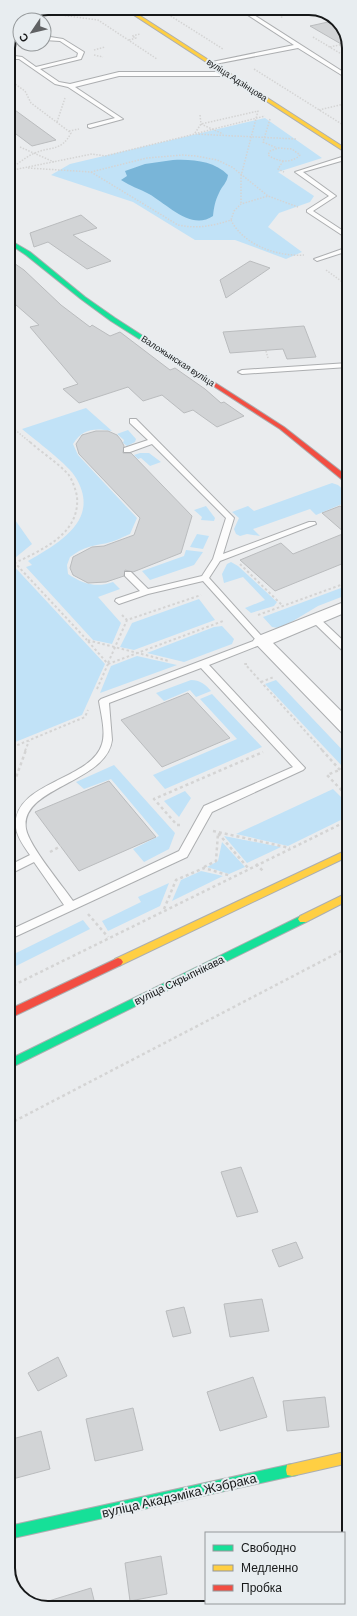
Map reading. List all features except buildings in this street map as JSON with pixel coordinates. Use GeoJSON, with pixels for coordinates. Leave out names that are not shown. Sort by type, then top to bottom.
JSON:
{"type":"FeatureCollection","features":[{"type":"Feature","properties":{"kind":"main road","name":"вуліца Адзінцова"},"geometry":{"type":"LineString","coordinates":[[136,15],[342,148]]}},
{"type":"Feature","properties":{"kind":"main road","name":"Валожынская вуліца"},"geometry":{"type":"LineString","coordinates":[[15,245],[28,252],[82,297],[135,334],[282,428],[342,475]]}},
{"type":"Feature","properties":{"kind":"main road"},"geometry":{"type":"LineString","coordinates":[[15,1012],[342,855]]}},
{"type":"Feature","properties":{"kind":"main road","name":"вуліца Скрыпнікава"},"geometry":{"type":"LineString","coordinates":[[15,1062],[342,899]]}},
{"type":"Feature","properties":{"kind":"main road"},"geometry":{"type":"LineString","coordinates":[[336,902],[342,902]]}},
{"type":"Feature","properties":{"kind":"main road","name":"вуліца Акадэміка Жэбрака"},"geometry":{"type":"LineString","coordinates":[[15,1532],[342,1459]]}},
{"type":"Feature","properties":{"kind":"street"},"geometry":{"type":"LineString","coordinates":[[342,607],[262,641],[342,723]]}},
{"type":"Feature","properties":{"kind":"lane"},"geometry":{"type":"LineString","coordinates":[[250,15],[342,73]]}},
{"type":"Feature","properties":{"kind":"lane"},"geometry":{"type":"LineString","coordinates":[[36,68],[79,58],[81,52],[61,40],[52,39]]}},
{"type":"Feature","properties":{"kind":"lane"},"geometry":{"type":"LineString","coordinates":[[212,64],[299,46]]}},
{"type":"Feature","properties":{"kind":"lane"},"geometry":{"type":"LineString","coordinates":[[15,58],[20,58],[57,82],[70,86],[120,119],[90,126]]}},
{"type":"Feature","properties":{"kind":"lane"},"geometry":{"type":"LineString","coordinates":[[70,86],[119,74],[228,74]]}},
{"type":"Feature","properties":{"kind":"lane"},"geometry":{"type":"LineString","coordinates":[[342,159],[298,172],[333,196],[309,211],[342,233]]}},
{"type":"Feature","properties":{"kind":"lane"},"geometry":{"type":"LineString","coordinates":[[317,259],[342,251]]}},
{"type":"Feature","properties":{"kind":"lane"},"geometry":{"type":"LineString","coordinates":[[242,372],[342,366]]}},
{"type":"Feature","properties":{"kind":"lane"},"geometry":{"type":"LineString","coordinates":[[118,601],[146,592],[205,578],[217,559],[230,518],[133,422]]}},
{"type":"Feature","properties":{"kind":"lane"},"geometry":{"type":"LineString","coordinates":[[127,450],[153,441]]}},
{"type":"Feature","properties":{"kind":"lane"},"geometry":{"type":"LineString","coordinates":[[217,559],[312,524]]}},
{"type":"Feature","properties":{"kind":"lane"},"geometry":{"type":"LineString","coordinates":[[128,574],[146,592]]}},
{"type":"Feature","properties":{"kind":"lane"},"geometry":{"type":"LineString","coordinates":[[71,906],[36,857],[21,828],[22,814],[29,802],[89,766],[102,755],[107,744],[104,702],[262,641],[205,578]]}},
{"type":"Feature","properties":{"kind":"lane"},"geometry":{"type":"LineString","coordinates":[[314,618],[342,645]]}},
{"type":"Feature","properties":{"kind":"lane"},"geometry":{"type":"LineString","coordinates":[[15,933],[183,854],[208,809],[300,768],[203,664]]}},
{"type":"Feature","properties":{"kind":"lane"},"geometry":{"type":"LineString","coordinates":[[15,868],[36,857]]}},
{"type":"Feature","properties":{"kind":"path"},"geometry":{"type":"LineString","coordinates":[[60,15],[98,20],[157,59]]}},
{"type":"Feature","properties":{"kind":"path"},"geometry":{"type":"LineString","coordinates":[[128,40],[136,38],[132,36],[140,34]]}},
{"type":"Feature","properties":{"kind":"path"},"geometry":{"type":"LineString","coordinates":[[330,47],[341,44]]}},
{"type":"Feature","properties":{"kind":"path"},"geometry":{"type":"LineString","coordinates":[[15,84],[25,91],[31,103],[71,133],[68,141],[58,148],[36,153],[15,166]]}},
{"type":"Feature","properties":{"kind":"path"},"geometry":{"type":"LineString","coordinates":[[57,122],[70,86]]}},
{"type":"Feature","properties":{"kind":"path"},"geometry":{"type":"LineString","coordinates":[[319,110],[342,104]]}},
{"type":"Feature","properties":{"kind":"path"},"geometry":{"type":"LineString","coordinates":[[201,124],[258,111],[241,176],[241,204]]}},
{"type":"Feature","properties":{"kind":"path"},"geometry":{"type":"LineString","coordinates":[[195,134],[201,124],[200,115]]}},
{"type":"Feature","properties":{"kind":"path"},"geometry":{"type":"LineString","coordinates":[[15,170],[92,154],[105,156],[266,116]]}},
{"type":"Feature","properties":{"kind":"path"},"geometry":{"type":"LineString","coordinates":[[270,119],[263,142],[278,148],[292,149],[300,155],[292,160],[277,160],[268,155],[270,151],[278,148]]}},
{"type":"Feature","properties":{"kind":"path"},"geometry":{"type":"LineString","coordinates":[[201,124],[225,135]]}},
{"type":"Feature","properties":{"kind":"path"},"geometry":{"type":"LineString","coordinates":[[195,134],[252,138],[301,139]]}},
{"type":"Feature","properties":{"kind":"path"},"geometry":{"type":"LineString","coordinates":[[15,144],[54,162]]}},
{"type":"Feature","properties":{"kind":"path"},"geometry":{"type":"LineString","coordinates":[[24,168],[91,172],[147,158],[182,155],[217,160],[232,167],[241,176],[268,196],[309,211]]}},
{"type":"Feature","properties":{"kind":"path"},"geometry":{"type":"LineString","coordinates":[[91,172],[178,225],[190,228],[204,228],[231,220]]}},
{"type":"Feature","properties":{"kind":"path"},"geometry":{"type":"LineString","coordinates":[[268,196],[241,204],[234,211],[231,220],[232,226],[238,232],[260,245],[287,256],[296,257],[304,255],[308,258]]}},
{"type":"Feature","properties":{"kind":"path"},"geometry":{"type":"LineString","coordinates":[[324,269],[342,282]]}},
{"type":"Feature","properties":{"kind":"path"},"geometry":{"type":"LineString","coordinates":[[15,430],[69,474],[78,496],[78,509],[75,520],[69,530],[60,538],[15,562],[108,664]]}},
{"type":"Feature","properties":{"kind":"path"},"geometry":{"type":"LineString","coordinates":[[240,564],[283,606]]}},
{"type":"Feature","properties":{"kind":"path"},"geometry":{"type":"LineString","coordinates":[[96,692],[127,620],[200,595],[205,600]]}},
{"type":"Feature","properties":{"kind":"path"},"geometry":{"type":"LineString","coordinates":[[118,611],[127,620]]}},
{"type":"Feature","properties":{"kind":"path"},"geometry":{"type":"LineString","coordinates":[[218,616],[228,627]]}},
{"type":"Feature","properties":{"kind":"path"},"geometry":{"type":"LineString","coordinates":[[108,664],[223,621]]}},
{"type":"Feature","properties":{"kind":"path"},"geometry":{"type":"LineString","coordinates":[[87,640],[172,662]]}},
{"type":"Feature","properties":{"kind":"path"},"geometry":{"type":"LineString","coordinates":[[252,662],[245,664],[340,770],[327,776],[342,791]]}},
{"type":"Feature","properties":{"kind":"path"},"geometry":{"type":"LineString","coordinates":[[261,682],[279,675]]}},
{"type":"Feature","properties":{"kind":"path"},"geometry":{"type":"LineString","coordinates":[[15,746],[85,717],[90,705]]}},
{"type":"Feature","properties":{"kind":"path"},"geometry":{"type":"LineString","coordinates":[[15,780],[29,741]]}},
{"type":"Feature","properties":{"kind":"path"},"geometry":{"type":"LineString","coordinates":[[269,749],[154,799],[177,825],[198,828],[290,848]]}},
{"type":"Feature","properties":{"kind":"path"},"geometry":{"type":"LineString","coordinates":[[15,984],[342,822]]}},
{"type":"Feature","properties":{"kind":"path"},"geometry":{"type":"LineString","coordinates":[[164,910],[176,880],[216,861],[218,833]]}},
{"type":"Feature","properties":{"kind":"path"},"geometry":{"type":"LineString","coordinates":[[218,833],[248,868]]}},
{"type":"Feature","properties":{"kind":"path"},"geometry":{"type":"LineString","coordinates":[[51,851],[61,846]]}},
{"type":"Feature","properties":{"kind":"path"},"geometry":{"type":"LineString","coordinates":[[204,868],[232,876]]}},
{"type":"Feature","properties":{"kind":"path"},"geometry":{"type":"LineString","coordinates":[[15,1120],[342,951]]}},
{"type":"Feature","properties":{"kind":"shaded area"},"geometry":{"type":"Polygon","coordinates":[[[265,118],[322,158],[278,172],[314,196],[310,202],[279,213],[268,227],[302,252],[286,259],[235,240],[195,240],[133,202],[51,175],[70,164],[265,118]]]}},
{"type":"Feature","properties":{"kind":"shaded area"},"geometry":{"type":"Polygon","coordinates":[[[86,408],[112,431],[90,430],[85,432],[73,444],[78,455],[137,518],[130,534],[82,550],[70,557],[67,565],[68,574],[84,583],[101,585],[113,582],[120,589],[98,597],[121,623],[112,644],[93,640],[26,567],[32,565],[28,561],[63,538],[73,528],[80,518],[83,506],[82,493],[76,478],[66,466],[22,429],[86,408]]]}},
{"type":"Feature","properties":{"kind":"shaded area"},"geometry":{"type":"Polygon","coordinates":[[[128,430],[136,439],[135,442],[127,446],[123,443],[124,440],[117,434],[128,430]]]}},
{"type":"Feature","properties":{"kind":"shaded area"},"geometry":{"type":"Polygon","coordinates":[[[149,453],[161,462],[150,466],[141,458],[138,459],[134,455],[149,453]]]}},
{"type":"Feature","properties":{"kind":"shaded area"},"geometry":{"type":"Polygon","coordinates":[[[332,483],[342,489],[342,504],[316,515],[310,509],[253,529],[260,536],[247,534],[240,536],[236,534],[234,529],[239,518],[232,512],[248,506],[254,511],[332,483]]]}},
{"type":"Feature","properties":{"kind":"shaded area"},"geometry":{"type":"Polygon","coordinates":[[[206,506],[215,518],[214,521],[201,520],[202,517],[194,510],[206,506]]]}},
{"type":"Feature","properties":{"kind":"shaded area"},"geometry":{"type":"Polygon","coordinates":[[[15,520],[32,544],[15,558],[15,520]]]}},
{"type":"Feature","properties":{"kind":"shaded area"},"geometry":{"type":"Polygon","coordinates":[[[197,534],[209,536],[203,549],[190,547],[197,534]]]}},
{"type":"Feature","properties":{"kind":"shaded area"},"geometry":{"type":"Polygon","coordinates":[[[186,550],[203,552],[194,565],[150,580],[142,571],[184,556],[186,550]]]}},
{"type":"Feature","properties":{"kind":"shaded area"},"geometry":{"type":"Polygon","coordinates":[[[231,562],[238,566],[277,602],[274,606],[251,613],[245,608],[265,600],[243,577],[224,583],[222,574],[227,564],[231,562]]]}},
{"type":"Feature","properties":{"kind":"shaded area"},"geometry":{"type":"Polygon","coordinates":[[[15,567],[105,664],[82,715],[15,742],[15,567]]]}},
{"type":"Feature","properties":{"kind":"shaded area"},"geometry":{"type":"Polygon","coordinates":[[[342,588],[342,597],[318,606],[278,628],[272,627],[263,617],[342,588]]]}},
{"type":"Feature","properties":{"kind":"shaded area"},"geometry":{"type":"Polygon","coordinates":[[[199,599],[215,620],[134,650],[120,647],[132,623],[199,599]]]}},
{"type":"Feature","properties":{"kind":"shaded area"},"geometry":{"type":"Polygon","coordinates":[[[222,626],[234,639],[232,644],[184,662],[147,653],[214,627],[222,626]]]}},
{"type":"Feature","properties":{"kind":"shaded area"},"geometry":{"type":"Polygon","coordinates":[[[137,656],[177,665],[100,693],[111,666],[137,656]]]}},
{"type":"Feature","properties":{"kind":"shaded area"},"geometry":{"type":"Polygon","coordinates":[[[191,680],[202,683],[211,691],[196,697],[190,690],[164,701],[156,693],[191,680]]]}},
{"type":"Feature","properties":{"kind":"shaded area"},"geometry":{"type":"Polygon","coordinates":[[[276,680],[342,750],[342,766],[265,684],[276,680]]]}},
{"type":"Feature","properties":{"kind":"shaded area"},"geometry":{"type":"Polygon","coordinates":[[[212,694],[262,747],[165,789],[153,775],[237,739],[200,699],[212,694]]]}},
{"type":"Feature","properties":{"kind":"shaded area"},"geometry":{"type":"Polygon","coordinates":[[[114,765],[175,833],[169,849],[144,862],[133,849],[159,836],[111,779],[84,789],[76,782],[114,765]]]}},
{"type":"Feature","properties":{"kind":"shaded area"},"geometry":{"type":"Polygon","coordinates":[[[333,789],[342,798],[342,819],[288,846],[236,834],[333,789]]]}},
{"type":"Feature","properties":{"kind":"shaded area"},"geometry":{"type":"Polygon","coordinates":[[[185,791],[191,798],[179,817],[164,801],[185,791]]]}},
{"type":"Feature","properties":{"kind":"shaded area"},"geometry":{"type":"Polygon","coordinates":[[[224,836],[281,847],[247,863],[224,836]]]}},
{"type":"Feature","properties":{"kind":"shaded area"},"geometry":{"type":"Polygon","coordinates":[[[222,842],[245,867],[229,874],[207,867],[218,861],[222,842]]]}},
{"type":"Feature","properties":{"kind":"shaded area"},"geometry":{"type":"Polygon","coordinates":[[[201,871],[223,876],[172,901],[181,880],[201,871]]]}},
{"type":"Feature","properties":{"kind":"shaded area"},"geometry":{"type":"Polygon","coordinates":[[[169,883],[160,906],[108,931],[102,921],[141,902],[138,897],[169,883]]]}},
{"type":"Feature","properties":{"kind":"shaded area"},"geometry":{"type":"Polygon","coordinates":[[[83,920],[90,929],[15,966],[15,954],[83,920]]]}},
{"type":"Feature","properties":{"kind":"water"},"geometry":{"type":"Polygon","coordinates":[[[173,160],[203,162],[222,170],[228,175],[214,207],[213,216],[205,220],[188,218],[171,209],[149,194],[121,180],[127,176],[125,171],[145,164],[173,160]]]}},
{"type":"Feature","properties":{"kind":"traffic: fast"},"geometry":{"type":"LineString","coordinates":[[15,245],[98,309],[206,379]]}},
{"type":"Feature","properties":{"kind":"traffic: fast"},"geometry":{"type":"LineString","coordinates":[[15,1062],[303,919]]}},
{"type":"Feature","properties":{"kind":"traffic: fast"},"geometry":{"type":"LineString","coordinates":[[15,1532],[292,1470]]}},
{"type":"Feature","properties":{"kind":"traffic: slow"},"geometry":{"type":"LineString","coordinates":[[136,15],[342,148]]}},
{"type":"Feature","properties":{"kind":"traffic: slow"},"geometry":{"type":"LineString","coordinates":[[118,962],[342,855]]}},
{"type":"Feature","properties":{"kind":"traffic: slow"},"geometry":{"type":"LineString","coordinates":[[303,919],[342,900]]}},
{"type":"Feature","properties":{"kind":"traffic: slow"},"geometry":{"type":"LineString","coordinates":[[292,1470],[342,1459]]}},
{"type":"Feature","properties":{"kind":"traffic: jam"},"geometry":{"type":"LineString","coordinates":[[206,379],[282,428],[342,475]]}},
{"type":"Feature","properties":{"kind":"traffic: jam"},"geometry":{"type":"LineString","coordinates":[[15,1012],[118,962]]}}]}
